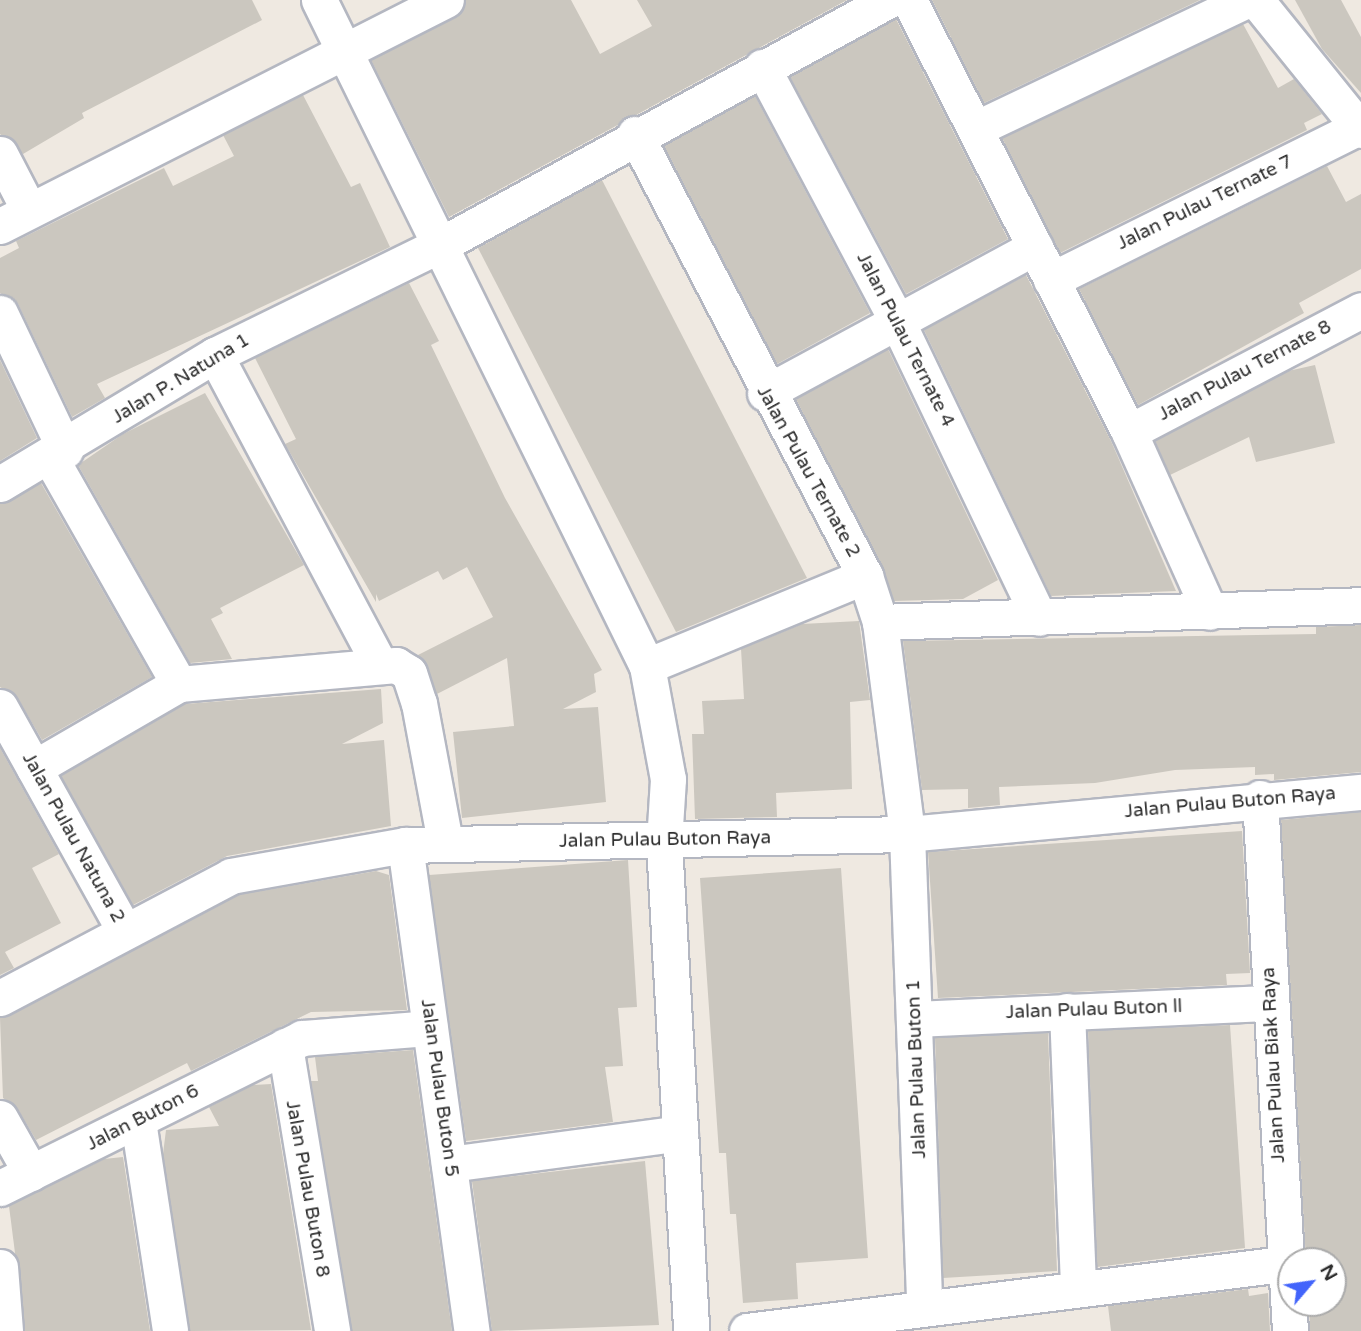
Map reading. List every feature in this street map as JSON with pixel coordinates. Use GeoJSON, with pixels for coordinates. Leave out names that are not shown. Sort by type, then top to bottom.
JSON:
{"type":"FeatureCollection","features":[{"type":"Feature","properties":{"kind":"street"},"geometry":{"type":"LineString","coordinates":[[319,0],[347,51],[647,666],[668,779],[664,842],[691,1331]]}},
{"type":"Feature","properties":{"kind":"street"},"geometry":{"type":"LineString","coordinates":[[0,154],[14,218],[446,0]]}},
{"type":"Feature","properties":{"kind":"street","name":"Jalan P. Natuna 1"},"geometry":{"type":"LineString","coordinates":[[0,484],[58,455],[215,355],[442,244],[635,134],[889,0]]}},
{"type":"Feature","properties":{"kind":"street"},"geometry":{"type":"LineString","coordinates":[[909,0],[1129,432],[1210,612]]}},
{"type":"Feature","properties":{"kind":"street"},"geometry":{"type":"LineString","coordinates":[[975,129],[1247,0]]}},
{"type":"Feature","properties":{"kind":"street"},"geometry":{"type":"LineString","coordinates":[[1256,0],[1360,128]]}},
{"type":"Feature","properties":{"kind":"street","name":"Jalan Pulau Ternate 4"},"geometry":{"type":"LineString","coordinates":[[762,67],[897,321],[1039,618]]}},
{"type":"Feature","properties":{"kind":"street","name":"Jalan Pulau Ternate 7"},"geometry":{"type":"LineString","coordinates":[[1051,280],[1360,128]]}},
{"type":"Feature","properties":{"kind":"street","name":"Jalan Pulau Ternate 2"},"geometry":{"type":"LineString","coordinates":[[635,134],[765,393],[865,576],[880,622],[907,834]]}},
{"type":"Feature","properties":{"kind":"street"},"geometry":{"type":"LineString","coordinates":[[765,393],[1035,247]]}},
{"type":"Feature","properties":{"kind":"street","name":"Jalan Pulau Ternate 8"},"geometry":{"type":"LineString","coordinates":[[1129,432],[1361,310]]}},
{"type":"Feature","properties":{"kind":"street"},"geometry":{"type":"LineString","coordinates":[[0,313],[58,455],[179,684]]}},
{"type":"Feature","properties":{"kind":"street"},"geometry":{"type":"LineString","coordinates":[[215,355],[379,664]]}},
{"type":"Feature","properties":{"kind":"street"},"geometry":{"type":"LineString","coordinates":[[647,666],[865,576]]}},
{"type":"Feature","properties":{"kind":"street"},"geometry":{"type":"LineString","coordinates":[[880,622],[1361,605]]}},
{"type":"Feature","properties":{"kind":"street"},"geometry":{"type":"LineString","coordinates":[[34,768],[179,684],[379,664],[402,666],[412,680],[444,842]]}},
{"type":"Feature","properties":{"kind":"street","name":"Jalan Pulau Natuna 2"},"geometry":{"type":"LineString","coordinates":[[0,707],[125,932]]}},
{"type":"Feature","properties":{"kind":"street","name":"Jalan Pulau Buton Raya"},"geometry":{"type":"LineString","coordinates":[[0,999],[231,876],[405,845],[444,842],[664,842],[907,834],[1260,798],[1361,792]]}},
{"type":"Feature","properties":{"kind":"street","name":"Jalan Pulau Biak Raya"},"geometry":{"type":"LineString","coordinates":[[1260,798],[1282,1247]]}},
{"type":"Feature","properties":{"kind":"street","name":"Jalan Pulau Buton 1"},"geometry":{"type":"LineString","coordinates":[[907,834],[916,1019],[924,1305]]}},
{"type":"Feature","properties":{"kind":"street","name":"Jalan Pulau Buton 5"},"geometry":{"type":"LineString","coordinates":[[405,845],[472,1331]]}},
{"type":"Feature","properties":{"kind":"street","name":"Jalan Pulau Buton ll"},"geometry":{"type":"LineString","coordinates":[[916,1019],[1271,1003]]}},
{"type":"Feature","properties":{"kind":"street"},"geometry":{"type":"LineString","coordinates":[[1067,1011],[1078,1288]]}},
{"type":"Feature","properties":{"kind":"street","name":"Jalan Buton 6"},"geometry":{"type":"LineString","coordinates":[[0,1188],[302,1038],[430,1028]]}},
{"type":"Feature","properties":{"kind":"street","name":"Jalan Pulau Buton 8"},"geometry":{"type":"LineString","coordinates":[[285,1046],[332,1331]]}},
{"type":"Feature","properties":{"kind":"street"},"geometry":{"type":"LineString","coordinates":[[0,1118],[31,1173]]}},
{"type":"Feature","properties":{"kind":"street"},"geometry":{"type":"LineString","coordinates":[[138,1121],[170,1331]]}},
{"type":"Feature","properties":{"kind":"street"},"geometry":{"type":"LineString","coordinates":[[449,1164],[680,1133]]}},
{"type":"Feature","properties":{"kind":"street"},"geometry":{"type":"LineString","coordinates":[[747,1331],[924,1305],[1277,1265]]}},
{"type":"Feature","properties":{"kind":"street"},"geometry":{"type":"LineString","coordinates":[[0,1267],[5,1331]]}},
{"type":"Feature","properties":{"kind":"building"},"geometry":{"type":"Polygon","coordinates":[[[0,0],[252,0],[262,20],[82,113],[84,118],[23,154],[0,134],[0,0]]]}},
{"type":"Feature","properties":{"kind":"building"},"geometry":{"type":"Polygon","coordinates":[[[466,0],[571,0],[600,54],[652,26],[637,0],[847,0],[449,217],[371,60],[455,18],[466,0]]]}},
{"type":"Feature","properties":{"kind":"building"},"geometry":{"type":"Polygon","coordinates":[[[932,0],[1200,0],[984,103],[932,0]]]}},
{"type":"Feature","properties":{"kind":"building"},"geometry":{"type":"Polygon","coordinates":[[[1295,0],[1341,0],[1361,37],[1361,93],[1322,49],[1295,0]]]}},
{"type":"Feature","properties":{"kind":"building"},"geometry":{"type":"Polygon","coordinates":[[[896,19],[1008,239],[906,294],[790,77],[896,19]]]}},
{"type":"Feature","properties":{"kind":"building"},"geometry":{"type":"Polygon","coordinates":[[[1243,24],[1278,88],[1294,79],[1322,114],[1304,123],[1307,130],[1060,253],[1002,138],[1243,24]]]}},
{"type":"Feature","properties":{"kind":"building"},"geometry":{"type":"Polygon","coordinates":[[[303,95],[351,187],[360,183],[390,247],[97,384],[105,398],[72,417],[18,304],[0,293],[0,258],[19,248],[16,241],[164,168],[173,186],[234,156],[223,135],[303,95]]]}},
{"type":"Feature","properties":{"kind":"building"},"geometry":{"type":"Polygon","coordinates":[[[755,96],[870,313],[777,364],[664,146],[755,96]]]}},
{"type":"Feature","properties":{"kind":"building"},"geometry":{"type":"Polygon","coordinates":[[[1327,166],[1346,202],[1361,194],[1361,269],[1299,303],[1304,313],[1138,405],[1079,289],[1327,166]]]}},
{"type":"Feature","properties":{"kind":"building"},"geometry":{"type":"Polygon","coordinates":[[[602,180],[807,578],[676,632],[478,248],[602,180]]]}},
{"type":"Feature","properties":{"kind":"building"},"geometry":{"type":"Polygon","coordinates":[[[1026,275],[1111,441],[1176,591],[1051,596],[924,330],[1026,275]]]}},
{"type":"Feature","properties":{"kind":"building"},"geometry":{"type":"Polygon","coordinates":[[[409,283],[439,341],[431,345],[505,498],[602,670],[594,674],[596,692],[563,709],[598,707],[606,802],[462,818],[453,732],[514,726],[507,658],[437,694],[418,655],[493,617],[467,567],[443,580],[438,571],[379,601],[376,594],[376,602],[285,444],[296,439],[255,358],[409,283]]]}},
{"type":"Feature","properties":{"kind":"building"},"geometry":{"type":"Polygon","coordinates":[[[888,349],[998,580],[963,599],[894,601],[796,399],[888,349]]]}},
{"type":"Feature","properties":{"kind":"building"},"geometry":{"type":"Polygon","coordinates":[[[0,360],[37,438],[0,461],[0,360]]]}},
{"type":"Feature","properties":{"kind":"building"},"geometry":{"type":"Polygon","coordinates":[[[1315,365],[1335,443],[1256,462],[1249,437],[1170,475],[1155,441],[1288,371],[1315,365]]]}},
{"type":"Feature","properties":{"kind":"building"},"geometry":{"type":"Polygon","coordinates":[[[205,393],[304,565],[220,608],[223,613],[211,619],[232,659],[190,663],[78,465],[123,434],[205,393]]]}},
{"type":"Feature","properties":{"kind":"building"},"geometry":{"type":"Polygon","coordinates":[[[41,483],[152,677],[42,740],[17,697],[0,687],[0,504],[41,483]]]}},
{"type":"Feature","properties":{"kind":"building"},"geometry":{"type":"Polygon","coordinates":[[[859,621],[870,700],[850,702],[852,789],[776,793],[777,817],[695,819],[692,734],[704,734],[702,701],[744,699],[741,649],[802,624],[859,621]]]}},
{"type":"Feature","properties":{"kind":"building"},"geometry":{"type":"Polygon","coordinates":[[[1361,625],[1361,772],[1274,780],[1274,774],[1255,775],[1255,767],[1175,770],[1095,783],[999,787],[1000,805],[968,808],[968,789],[922,790],[903,641],[1316,634],[1316,627],[1361,625]]]}},
{"type":"Feature","properties":{"kind":"building"},"geometry":{"type":"Polygon","coordinates":[[[381,689],[383,723],[342,744],[384,740],[391,826],[227,856],[133,905],[61,776],[185,704],[381,689]]]}},
{"type":"Feature","properties":{"kind":"building"},"geometry":{"type":"Polygon","coordinates":[[[0,748],[59,854],[32,868],[61,923],[5,952],[14,968],[0,975],[0,748]]]}},
{"type":"Feature","properties":{"kind":"building"},"geometry":{"type":"Polygon","coordinates":[[[1361,812],[1361,1331],[1310,1331],[1310,1317],[1347,1317],[1347,1247],[1305,1247],[1281,820],[1361,812]]]}},
{"type":"Feature","properties":{"kind":"building"},"geometry":{"type":"Polygon","coordinates":[[[1242,831],[1250,973],[1226,974],[1227,985],[938,998],[928,852],[1242,831]]]}},
{"type":"Feature","properties":{"kind":"building"},"geometry":{"type":"Polygon","coordinates":[[[628,860],[637,1007],[618,1008],[623,1066],[605,1067],[613,1122],[466,1141],[429,875],[628,860]]]}},
{"type":"Feature","properties":{"kind":"building"},"geometry":{"type":"Polygon","coordinates":[[[841,868],[868,1258],[796,1263],[798,1299],[743,1303],[736,1214],[730,1214],[726,1153],[719,1153],[700,878],[841,868]]]}},
{"type":"Feature","properties":{"kind":"building"},"geometry":{"type":"Polygon","coordinates":[[[376,871],[389,875],[407,1010],[311,1012],[191,1071],[187,1063],[36,1140],[17,1108],[3,1098],[0,1018],[238,895],[376,871]]]}},
{"type":"Feature","properties":{"kind":"building"},"geometry":{"type":"Polygon","coordinates":[[[1230,1025],[1245,1248],[1097,1267],[1088,1031],[1230,1025]]]}},
{"type":"Feature","properties":{"kind":"building"},"geometry":{"type":"Polygon","coordinates":[[[1048,1033],[1057,1271],[943,1278],[935,1038],[1048,1033]]]}},
{"type":"Feature","properties":{"kind":"building"},"geometry":{"type":"Polygon","coordinates":[[[413,1050],[452,1331],[352,1331],[311,1081],[318,1081],[315,1057],[413,1050]]]}},
{"type":"Feature","properties":{"kind":"building"},"geometry":{"type":"Polygon","coordinates":[[[271,1084],[311,1330],[190,1331],[163,1154],[166,1130],[219,1126],[209,1107],[252,1085],[271,1084]]]}},
{"type":"Feature","properties":{"kind":"building"},"geometry":{"type":"Polygon","coordinates":[[[123,1157],[150,1331],[25,1331],[9,1206],[104,1159],[123,1157]]]}},
{"type":"Feature","properties":{"kind":"building"},"geometry":{"type":"Polygon","coordinates":[[[645,1161],[659,1325],[492,1331],[472,1181],[645,1161]]]}},
{"type":"Feature","properties":{"kind":"building"},"geometry":{"type":"Polygon","coordinates":[[[1248,1289],[1249,1296],[1268,1293],[1270,1331],[1111,1331],[1108,1306],[1248,1289]]]}}]}
